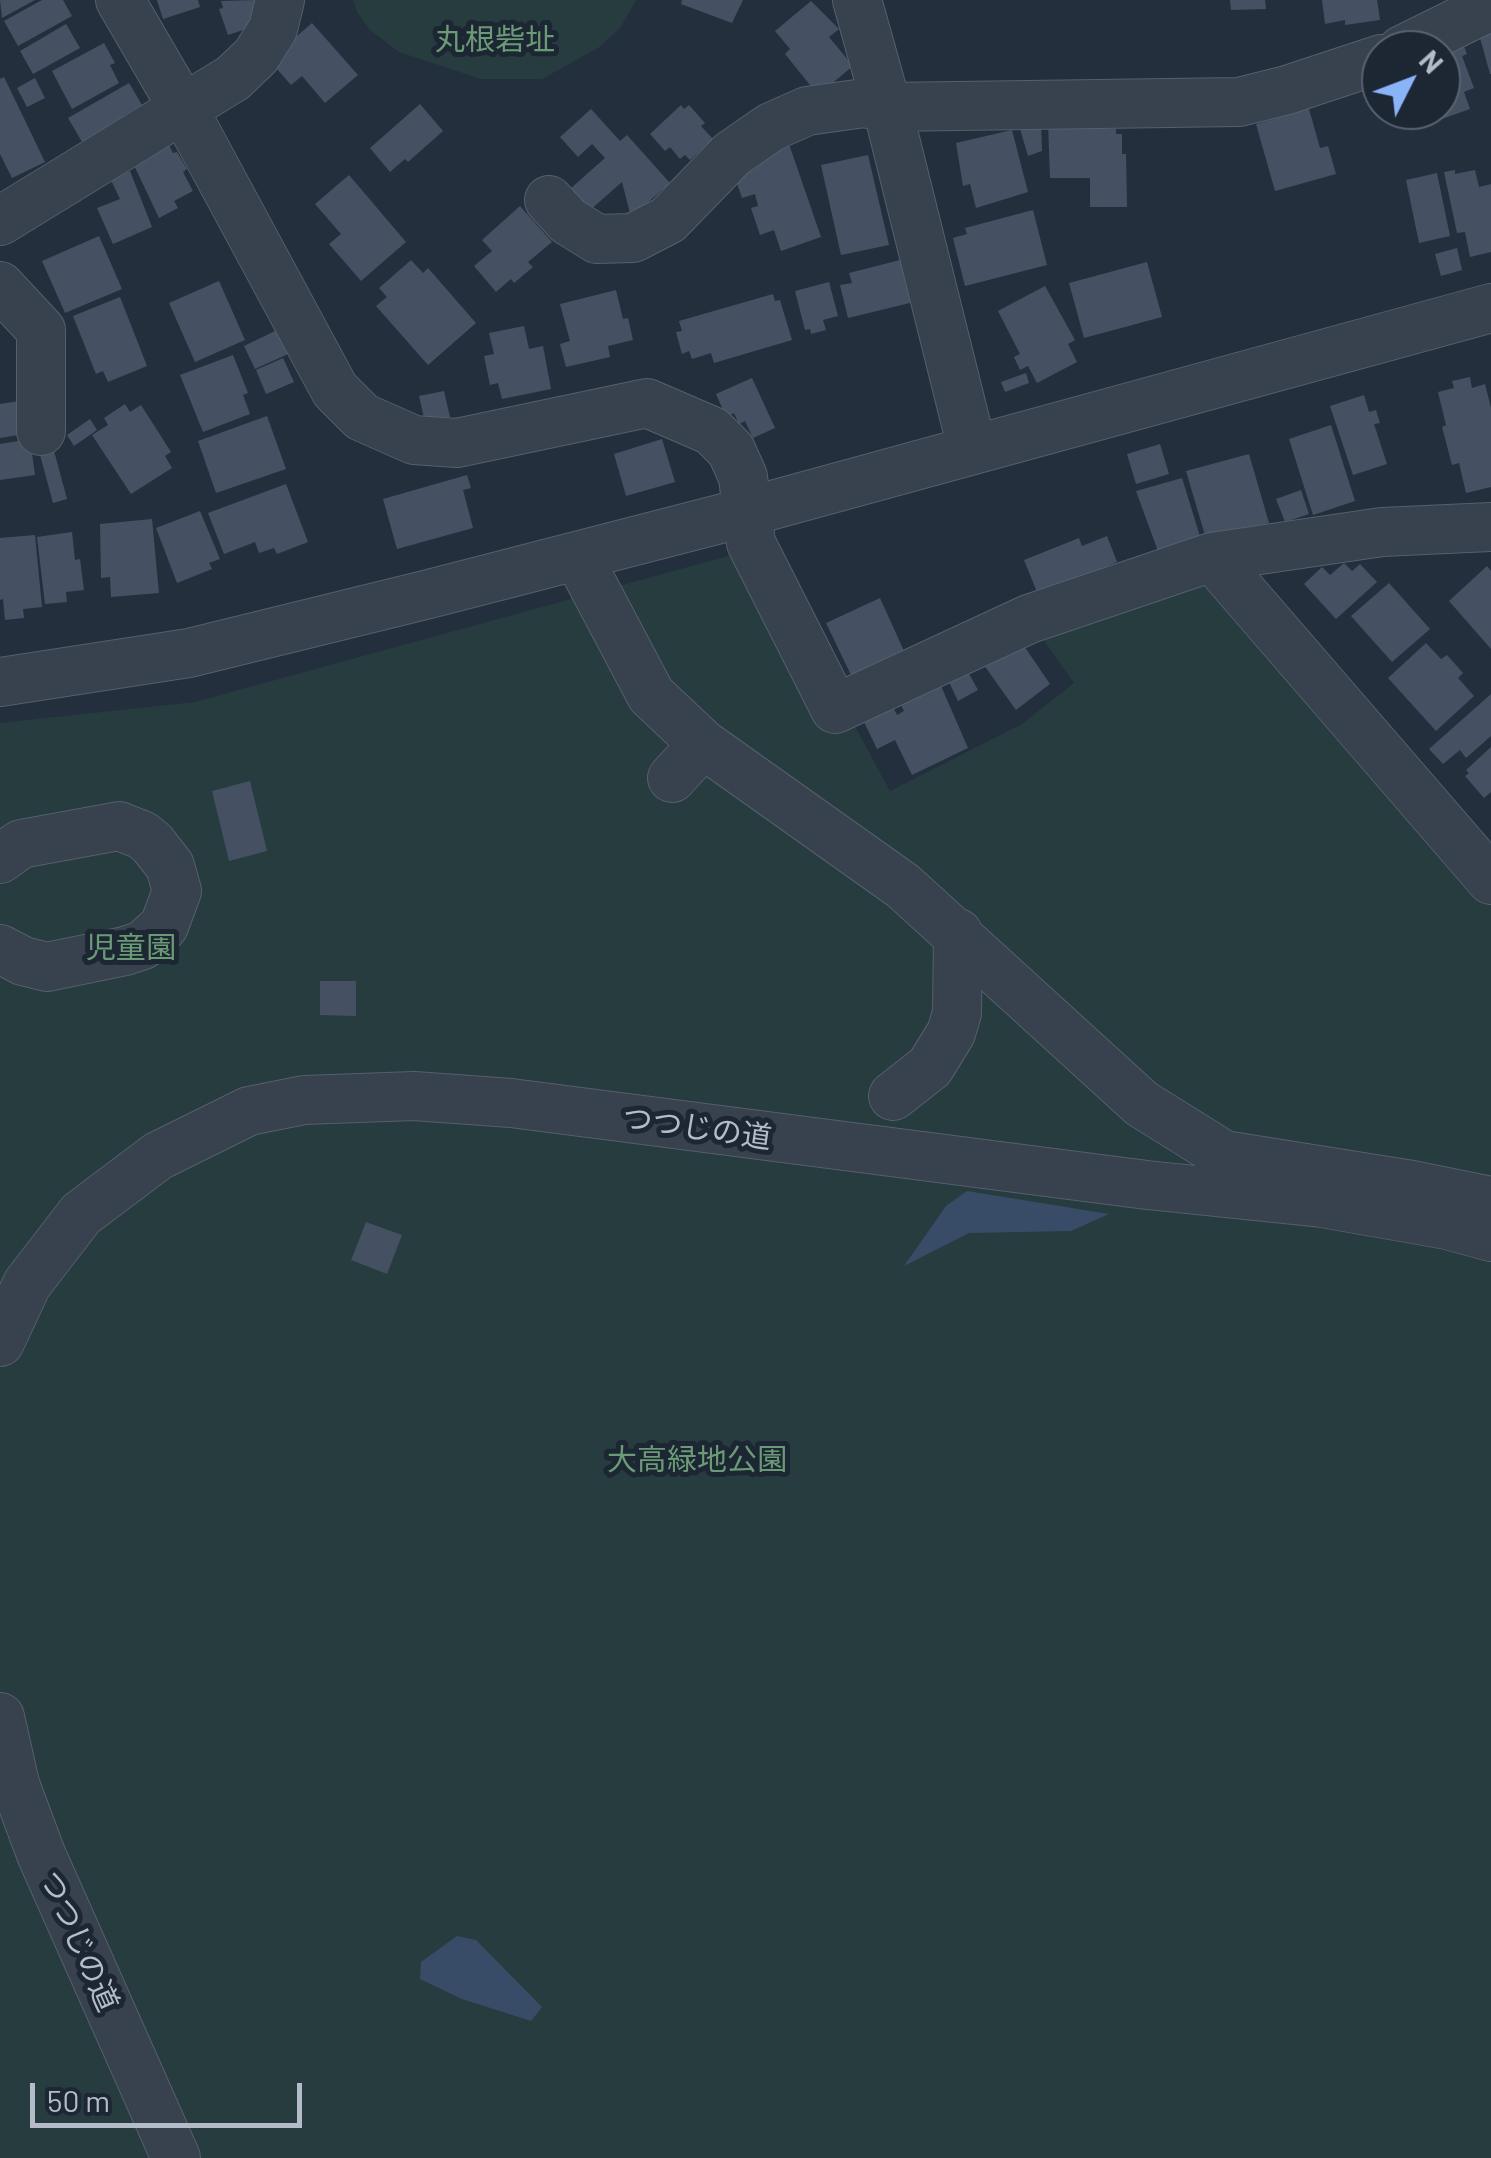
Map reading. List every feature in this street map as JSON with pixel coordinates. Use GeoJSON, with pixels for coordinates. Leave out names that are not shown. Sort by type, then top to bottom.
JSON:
{"type":"FeatureCollection","features":[{"type":"Feature","properties":{"kind":"street"},"geometry":{"type":"LineString","coordinates":[[120,0],[335,390],[362,417],[414,440],[457,443],[647,403],[712,431],[731,450],[743,476],[751,543],[835,708],[1029,619],[1212,557],[1382,532],[1491,527]]}},
{"type":"Feature","properties":{"kind":"street"},"geometry":{"type":"LineString","coordinates":[[4,210],[184,110],[233,78],[256,56],[273,29],[280,0]]}},
{"type":"Feature","properties":{"kind":"street"},"geometry":{"type":"LineString","coordinates":[[854,1],[887,107],[972,448]]}},
{"type":"Feature","properties":{"kind":"street"},"geometry":{"type":"LineString","coordinates":[[1442,30],[1491,6]]}},
{"type":"Feature","properties":{"kind":"street"},"geometry":{"type":"LineString","coordinates":[[550,200],[568,222],[597,239],[633,238],[668,220],[732,154],[771,126],[807,111],[864,103],[887,107],[1238,102],[1361,66]]}},
{"type":"Feature","properties":{"kind":"street"},"geometry":{"type":"LineString","coordinates":[[0,286],[40,330],[41,431]]}},
{"type":"Feature","properties":{"kind":"street"},"geometry":{"type":"LineString","coordinates":[[0,682],[189,653],[578,557],[1491,308]]}},
{"type":"Feature","properties":{"kind":"street"},"geometry":{"type":"LineString","coordinates":[[578,557],[688,761],[903,886],[1142,1104],[1224,1155],[1491,1201]]}},
{"type":"Feature","properties":{"kind":"street"},"geometry":{"type":"LineString","coordinates":[[1212,557],[1491,880]]}},
{"type":"Feature","properties":{"kind":"street"},"geometry":{"type":"LineString","coordinates":[[0,860],[22,844],[118,826],[142,835],[161,853],[178,891],[171,916],[155,936],[125,951],[47,967],[23,961],[0,948]]}},
{"type":"Feature","properties":{"kind":"street"},"geometry":{"type":"LineString","coordinates":[[893,1096],[930,1066],[951,1032],[957,1013],[958,933]]}},
{"type":"Feature","properties":{"kind":"street","name":"つつじの道"},"geometry":{"type":"LineString","coordinates":[[0,1342],[27,1284],[81,1214],[158,1156],[249,1112],[304,1100],[414,1096],[511,1103],[1128,1183],[1322,1203],[1447,1224],[1491,1237]]}},
{"type":"Feature","properties":{"kind":"street","name":"つつじの道"},"geometry":{"type":"LineString","coordinates":[[0,1717],[15,1784],[40,1854],[176,2158]]}},
{"type":"Feature","properties":{"kind":"green space","name":"丸根砦址"},"geometry":{"type":"Polygon","coordinates":[[[353,0],[636,0],[620,28],[598,48],[542,79],[481,79],[399,52],[370,30],[353,0]]]}},
{"type":"Feature","properties":{"kind":"green space","name":"大高緑地公園"},"geometry":{"type":"Polygon","coordinates":[[[739,553],[848,713],[890,791],[1022,724],[1074,683],[1036,629],[1198,572],[1491,896],[1491,2158],[0,2158],[0,723],[195,702],[739,553]]]}},
{"type":"Feature","properties":{"kind":"water"},"geometry":{"type":"Polygon","coordinates":[[[967,1191],[1109,1214],[1071,1231],[969,1233],[904,1266],[946,1206],[967,1191]]]}},
{"type":"Feature","properties":{"kind":"water"},"geometry":{"type":"Polygon","coordinates":[[[457,1936],[476,1940],[542,2007],[531,2021],[462,1999],[420,1979],[421,1962],[457,1936]]]}},
{"type":"Feature","properties":{"kind":"building"},"geometry":{"type":"Polygon","coordinates":[[[0,0],[35,0],[2,18],[0,0]]]}},
{"type":"Feature","properties":{"kind":"building"},"geometry":{"type":"Polygon","coordinates":[[[42,0],[63,0],[72,16],[18,46],[4,21],[42,0]]]}},
{"type":"Feature","properties":{"kind":"building"},"geometry":{"type":"Polygon","coordinates":[[[157,0],[198,0],[200,7],[163,19],[157,0]]]}},
{"type":"Feature","properties":{"kind":"building"},"geometry":{"type":"Polygon","coordinates":[[[256,0],[261,16],[250,20],[252,27],[228,35],[219,9],[223,8],[221,1],[256,0]]]}},
{"type":"Feature","properties":{"kind":"building"},"geometry":{"type":"Polygon","coordinates":[[[682,0],[743,0],[732,23],[681,4],[682,0]]]}},
{"type":"Feature","properties":{"kind":"building"},"geometry":{"type":"Polygon","coordinates":[[[1230,0],[1265,0],[1266,9],[1231,10],[1230,0]]]}},
{"type":"Feature","properties":{"kind":"building"},"geometry":{"type":"Polygon","coordinates":[[[1322,0],[1377,0],[1380,20],[1325,24],[1322,0]]]}},
{"type":"Feature","properties":{"kind":"building"},"geometry":{"type":"Polygon","coordinates":[[[811,1],[839,29],[829,37],[853,66],[818,95],[785,54],[790,49],[775,31],[811,1]]]}},
{"type":"Feature","properties":{"kind":"building"},"geometry":{"type":"Polygon","coordinates":[[[312,23],[358,75],[325,103],[302,76],[291,85],[269,60],[312,23]]]}},
{"type":"Feature","properties":{"kind":"building"},"geometry":{"type":"Polygon","coordinates":[[[66,24],[80,48],[33,74],[20,51],[66,24]]]}},
{"type":"Feature","properties":{"kind":"building"},"geometry":{"type":"Polygon","coordinates":[[[1491,31],[1491,74],[1490,74],[1479,34],[1491,31]]]}},
{"type":"Feature","properties":{"kind":"building"},"geometry":{"type":"Polygon","coordinates":[[[1461,39],[1467,54],[1462,56],[1474,88],[1464,92],[1470,109],[1461,112],[1461,39]]]}},
{"type":"Feature","properties":{"kind":"building"},"geometry":{"type":"Polygon","coordinates":[[[104,43],[115,63],[110,65],[119,83],[72,109],[52,71],[104,43]]]}},
{"type":"Feature","properties":{"kind":"building"},"geometry":{"type":"Polygon","coordinates":[[[4,77],[45,162],[12,178],[0,154],[0,79],[4,77]]]}},
{"type":"Feature","properties":{"kind":"building"},"geometry":{"type":"Polygon","coordinates":[[[35,78],[45,98],[27,107],[17,88],[35,78]]]}},
{"type":"Feature","properties":{"kind":"building"},"geometry":{"type":"Polygon","coordinates":[[[129,83],[142,105],[123,116],[127,123],[85,147],[68,118],[129,83]]]}},
{"type":"Feature","properties":{"kind":"building"},"geometry":{"type":"Polygon","coordinates":[[[420,104],[443,131],[408,162],[405,159],[390,172],[370,148],[420,104]]]}},
{"type":"Feature","properties":{"kind":"building"},"geometry":{"type":"Polygon","coordinates":[[[681,105],[684,109],[689,105],[713,139],[690,160],[685,155],[680,159],[670,147],[665,151],[650,134],[681,105]]]}},
{"type":"Feature","properties":{"kind":"building"},"geometry":{"type":"Polygon","coordinates":[[[591,109],[620,141],[627,135],[670,183],[631,217],[622,182],[589,211],[570,189],[605,158],[592,144],[578,157],[560,137],[591,109]]]}},
{"type":"Feature","properties":{"kind":"building"},"geometry":{"type":"Polygon","coordinates":[[[1309,109],[1320,148],[1328,146],[1336,174],[1275,191],[1256,124],[1309,109]]]}},
{"type":"Feature","properties":{"kind":"building"},"geometry":{"type":"Polygon","coordinates":[[[1041,121],[1042,151],[1028,156],[1018,122],[1041,121]]]}},
{"type":"Feature","properties":{"kind":"building"},"geometry":{"type":"Polygon","coordinates":[[[1106,121],[1106,129],[1122,134],[1127,207],[1090,207],[1090,178],[1050,178],[1048,122],[1106,121]]]}},
{"type":"Feature","properties":{"kind":"building"},"geometry":{"type":"Polygon","coordinates":[[[1012,130],[1028,192],[976,208],[970,184],[963,186],[956,143],[1012,130]]]}},
{"type":"Feature","properties":{"kind":"building"},"geometry":{"type":"Polygon","coordinates":[[[168,143],[187,169],[183,172],[193,191],[174,201],[178,208],[159,218],[132,161],[168,143]]]}},
{"type":"Feature","properties":{"kind":"building"},"geometry":{"type":"Polygon","coordinates":[[[789,144],[821,237],[781,251],[774,230],[760,235],[751,208],[758,206],[755,194],[742,198],[734,175],[756,167],[753,157],[789,144]]]}},
{"type":"Feature","properties":{"kind":"building"},"geometry":{"type":"Polygon","coordinates":[[[868,155],[889,245],[841,255],[821,165],[868,155]]]}},
{"type":"Feature","properties":{"kind":"building"},"geometry":{"type":"Polygon","coordinates":[[[1455,170],[1455,174],[1475,170],[1479,187],[1491,184],[1491,252],[1470,257],[1465,232],[1457,233],[1444,172],[1455,170]]]}},
{"type":"Feature","properties":{"kind":"building"},"geometry":{"type":"Polygon","coordinates":[[[130,171],[152,227],[113,244],[97,208],[120,199],[111,180],[130,171]]]}},
{"type":"Feature","properties":{"kind":"building"},"geometry":{"type":"Polygon","coordinates":[[[1437,173],[1450,236],[1419,243],[1406,180],[1437,173]]]}},
{"type":"Feature","properties":{"kind":"building"},"geometry":{"type":"Polygon","coordinates":[[[349,175],[406,242],[361,281],[329,244],[341,234],[315,204],[349,175]]]}},
{"type":"Feature","properties":{"kind":"building"},"geometry":{"type":"Polygon","coordinates":[[[520,206],[552,242],[528,262],[533,267],[496,292],[474,266],[492,251],[482,240],[520,206]]]}},
{"type":"Feature","properties":{"kind":"building"},"geometry":{"type":"Polygon","coordinates":[[[1033,210],[1047,265],[965,286],[953,238],[967,234],[965,228],[1033,210]]]}},
{"type":"Feature","properties":{"kind":"building"},"geometry":{"type":"Polygon","coordinates":[[[99,236],[122,289],[65,313],[42,261],[99,236]]]}},
{"type":"Feature","properties":{"kind":"building"},"geometry":{"type":"Polygon","coordinates":[[[1457,248],[1462,270],[1441,276],[1435,254],[1457,248]]]}},
{"type":"Feature","properties":{"kind":"building"},"geometry":{"type":"Polygon","coordinates":[[[904,259],[914,302],[848,318],[840,285],[852,283],[849,273],[904,259]]]}},
{"type":"Feature","properties":{"kind":"building"},"geometry":{"type":"Polygon","coordinates":[[[411,260],[423,273],[428,268],[476,323],[428,365],[376,306],[387,297],[379,288],[411,260]]]}},
{"type":"Feature","properties":{"kind":"building"},"geometry":{"type":"Polygon","coordinates":[[[1147,262],[1162,317],[1084,338],[1069,283],[1147,262]]]}},
{"type":"Feature","properties":{"kind":"building"},"geometry":{"type":"Polygon","coordinates":[[[219,281],[245,340],[195,362],[169,303],[219,281]]]}},
{"type":"Feature","properties":{"kind":"building"},"geometry":{"type":"Polygon","coordinates":[[[829,282],[838,316],[823,320],[826,330],[811,334],[810,329],[805,330],[795,291],[829,282]]]}},
{"type":"Feature","properties":{"kind":"building"},"geometry":{"type":"Polygon","coordinates":[[[1045,286],[1075,340],[1068,344],[1077,362],[1037,383],[1028,366],[1020,370],[1014,357],[1020,354],[998,311],[1045,286]]]}},
{"type":"Feature","properties":{"kind":"building"},"geometry":{"type":"Polygon","coordinates":[[[616,290],[633,340],[608,346],[610,357],[566,367],[560,344],[570,341],[560,304],[616,290]]]}},
{"type":"Feature","properties":{"kind":"building"},"geometry":{"type":"Polygon","coordinates":[[[773,294],[775,301],[780,300],[792,340],[714,363],[711,353],[692,359],[689,351],[682,354],[676,332],[682,331],[679,321],[773,294]]]}},
{"type":"Feature","properties":{"kind":"building"},"geometry":{"type":"Polygon","coordinates":[[[120,297],[147,366],[108,382],[103,371],[96,374],[73,316],[120,297]]]}},
{"type":"Feature","properties":{"kind":"building"},"geometry":{"type":"Polygon","coordinates":[[[524,326],[529,349],[543,346],[551,389],[502,399],[498,383],[490,385],[484,356],[494,354],[489,333],[524,326]]]}},
{"type":"Feature","properties":{"kind":"building"},"geometry":{"type":"Polygon","coordinates":[[[277,330],[288,354],[255,369],[244,346],[277,330]]]}},
{"type":"Feature","properties":{"kind":"building"},"geometry":{"type":"Polygon","coordinates":[[[233,355],[248,393],[243,395],[250,414],[203,432],[180,375],[233,355]]]}},
{"type":"Feature","properties":{"kind":"building"},"geometry":{"type":"Polygon","coordinates":[[[283,358],[294,382],[266,394],[256,370],[283,358]]]}},
{"type":"Feature","properties":{"kind":"building"},"geometry":{"type":"Polygon","coordinates":[[[1026,373],[1029,383],[1005,392],[1001,382],[1026,373]]]}},
{"type":"Feature","properties":{"kind":"building"},"geometry":{"type":"Polygon","coordinates":[[[1470,377],[1472,388],[1485,384],[1491,408],[1491,487],[1466,493],[1459,463],[1452,465],[1438,392],[1454,388],[1452,381],[1470,377]]]}},
{"type":"Feature","properties":{"kind":"building"},"geometry":{"type":"Polygon","coordinates":[[[752,378],[775,428],[753,438],[745,421],[739,424],[734,413],[726,417],[716,394],[752,378]]]}},
{"type":"Feature","properties":{"kind":"building"},"geometry":{"type":"Polygon","coordinates":[[[444,391],[450,417],[425,422],[419,396],[444,391]]]}},
{"type":"Feature","properties":{"kind":"building"},"geometry":{"type":"Polygon","coordinates":[[[1364,395],[1369,412],[1376,410],[1380,423],[1374,424],[1387,464],[1353,475],[1330,406],[1364,395]]]}},
{"type":"Feature","properties":{"kind":"building"},"geometry":{"type":"Polygon","coordinates":[[[26,400],[31,433],[0,438],[0,404],[26,400]]]}},
{"type":"Feature","properties":{"kind":"building"},"geometry":{"type":"Polygon","coordinates":[[[125,404],[130,412],[141,405],[171,452],[165,456],[172,468],[131,494],[92,435],[108,425],[104,418],[125,404]]]}},
{"type":"Feature","properties":{"kind":"building"},"geometry":{"type":"Polygon","coordinates":[[[267,416],[286,469],[216,493],[198,441],[267,416]]]}},
{"type":"Feature","properties":{"kind":"building"},"geometry":{"type":"Polygon","coordinates":[[[90,419],[97,430],[74,446],[67,435],[90,419]]]}},
{"type":"Feature","properties":{"kind":"building"},"geometry":{"type":"Polygon","coordinates":[[[1331,425],[1355,501],[1313,515],[1289,439],[1331,425]]]}},
{"type":"Feature","properties":{"kind":"building"},"geometry":{"type":"Polygon","coordinates":[[[30,439],[35,475],[0,480],[0,444],[30,439]]]}},
{"type":"Feature","properties":{"kind":"building"},"geometry":{"type":"Polygon","coordinates":[[[662,439],[675,482],[626,496],[614,454],[662,439]]]}},
{"type":"Feature","properties":{"kind":"building"},"geometry":{"type":"Polygon","coordinates":[[[1160,444],[1169,474],[1136,484],[1127,454],[1160,444]]]}},
{"type":"Feature","properties":{"kind":"building"},"geometry":{"type":"Polygon","coordinates":[[[53,447],[67,499],[53,503],[39,451],[53,447]]]}},
{"type":"Feature","properties":{"kind":"building"},"geometry":{"type":"Polygon","coordinates":[[[1249,454],[1269,523],[1207,542],[1186,471],[1249,454]]]}},
{"type":"Feature","properties":{"kind":"building"},"geometry":{"type":"Polygon","coordinates":[[[467,475],[471,488],[463,490],[473,528],[397,549],[383,499],[467,475]]]}},
{"type":"Feature","properties":{"kind":"building"},"geometry":{"type":"Polygon","coordinates":[[[1182,478],[1203,546],[1159,554],[1136,491],[1182,478]]]}},
{"type":"Feature","properties":{"kind":"building"},"geometry":{"type":"Polygon","coordinates":[[[286,484],[308,542],[277,554],[274,548],[259,553],[255,542],[224,554],[208,513],[286,484]]]}},
{"type":"Feature","properties":{"kind":"building"},"geometry":{"type":"Polygon","coordinates":[[[1301,490],[1309,514],[1285,522],[1276,499],[1301,490]]]}},
{"type":"Feature","properties":{"kind":"building"},"geometry":{"type":"Polygon","coordinates":[[[200,511],[220,559],[209,563],[212,569],[177,583],[156,528],[200,511]]]}},
{"type":"Feature","properties":{"kind":"building"},"geometry":{"type":"Polygon","coordinates":[[[152,519],[159,593],[111,597],[110,577],[101,578],[100,524],[152,519]]]}},
{"type":"Feature","properties":{"kind":"building"},"geometry":{"type":"Polygon","coordinates":[[[72,532],[84,590],[66,592],[67,602],[45,604],[37,537],[72,532]]]}},
{"type":"Feature","properties":{"kind":"building"},"geometry":{"type":"Polygon","coordinates":[[[35,535],[42,607],[23,609],[24,618],[5,620],[3,599],[0,600],[0,538],[35,535]]]}},
{"type":"Feature","properties":{"kind":"building"},"geometry":{"type":"Polygon","coordinates":[[[1107,536],[1117,562],[1081,577],[1041,602],[1024,560],[1079,538],[1082,546],[1107,536]]]}},
{"type":"Feature","properties":{"kind":"building"},"geometry":{"type":"Polygon","coordinates":[[[1344,563],[1352,571],[1360,564],[1377,582],[1336,619],[1304,584],[1322,567],[1330,575],[1344,563]]]}},
{"type":"Feature","properties":{"kind":"building"},"geometry":{"type":"Polygon","coordinates":[[[1487,566],[1491,571],[1491,649],[1449,601],[1487,566]]]}},
{"type":"Feature","properties":{"kind":"building"},"geometry":{"type":"Polygon","coordinates":[[[1389,583],[1430,629],[1392,662],[1351,616],[1389,583]]]}},
{"type":"Feature","properties":{"kind":"building"},"geometry":{"type":"Polygon","coordinates":[[[880,598],[904,651],[851,675],[826,623],[880,598]]]}},
{"type":"Feature","properties":{"kind":"building"},"geometry":{"type":"Polygon","coordinates":[[[1018,637],[1050,684],[1016,710],[981,661],[1018,637]]]}},
{"type":"Feature","properties":{"kind":"building"},"geometry":{"type":"Polygon","coordinates":[[[1426,643],[1441,659],[1447,655],[1463,673],[1458,678],[1474,696],[1436,731],[1388,678],[1426,643]]]}},
{"type":"Feature","properties":{"kind":"building"},"geometry":{"type":"Polygon","coordinates":[[[967,670],[978,690],[958,701],[948,680],[967,670]]]}},
{"type":"Feature","properties":{"kind":"building"},"geometry":{"type":"Polygon","coordinates":[[[938,679],[968,748],[912,775],[895,740],[877,749],[864,722],[893,707],[897,715],[904,711],[900,703],[938,679]]]}},
{"type":"Feature","properties":{"kind":"building"},"geometry":{"type":"Polygon","coordinates":[[[1491,694],[1491,736],[1466,758],[1460,750],[1443,764],[1429,749],[1491,694]]]}},
{"type":"Feature","properties":{"kind":"building"},"geometry":{"type":"Polygon","coordinates":[[[1491,747],[1491,792],[1484,798],[1465,776],[1469,773],[1466,770],[1491,747]]]}},
{"type":"Feature","properties":{"kind":"building"},"geometry":{"type":"Polygon","coordinates":[[[250,781],[267,851],[229,861],[212,791],[250,781]]]}},
{"type":"Feature","properties":{"kind":"building"},"geometry":{"type":"Polygon","coordinates":[[[320,981],[356,981],[356,1016],[320,1015],[320,981]]]}},
{"type":"Feature","properties":{"kind":"building"},"geometry":{"type":"Polygon","coordinates":[[[366,1222],[402,1235],[387,1274],[351,1260],[366,1222]]]}},
{"type":"Feature","properties":{"kind":"park label","name":"児童園"},"geometry":{"type":"Point","coordinates":[131,948]}}]}
